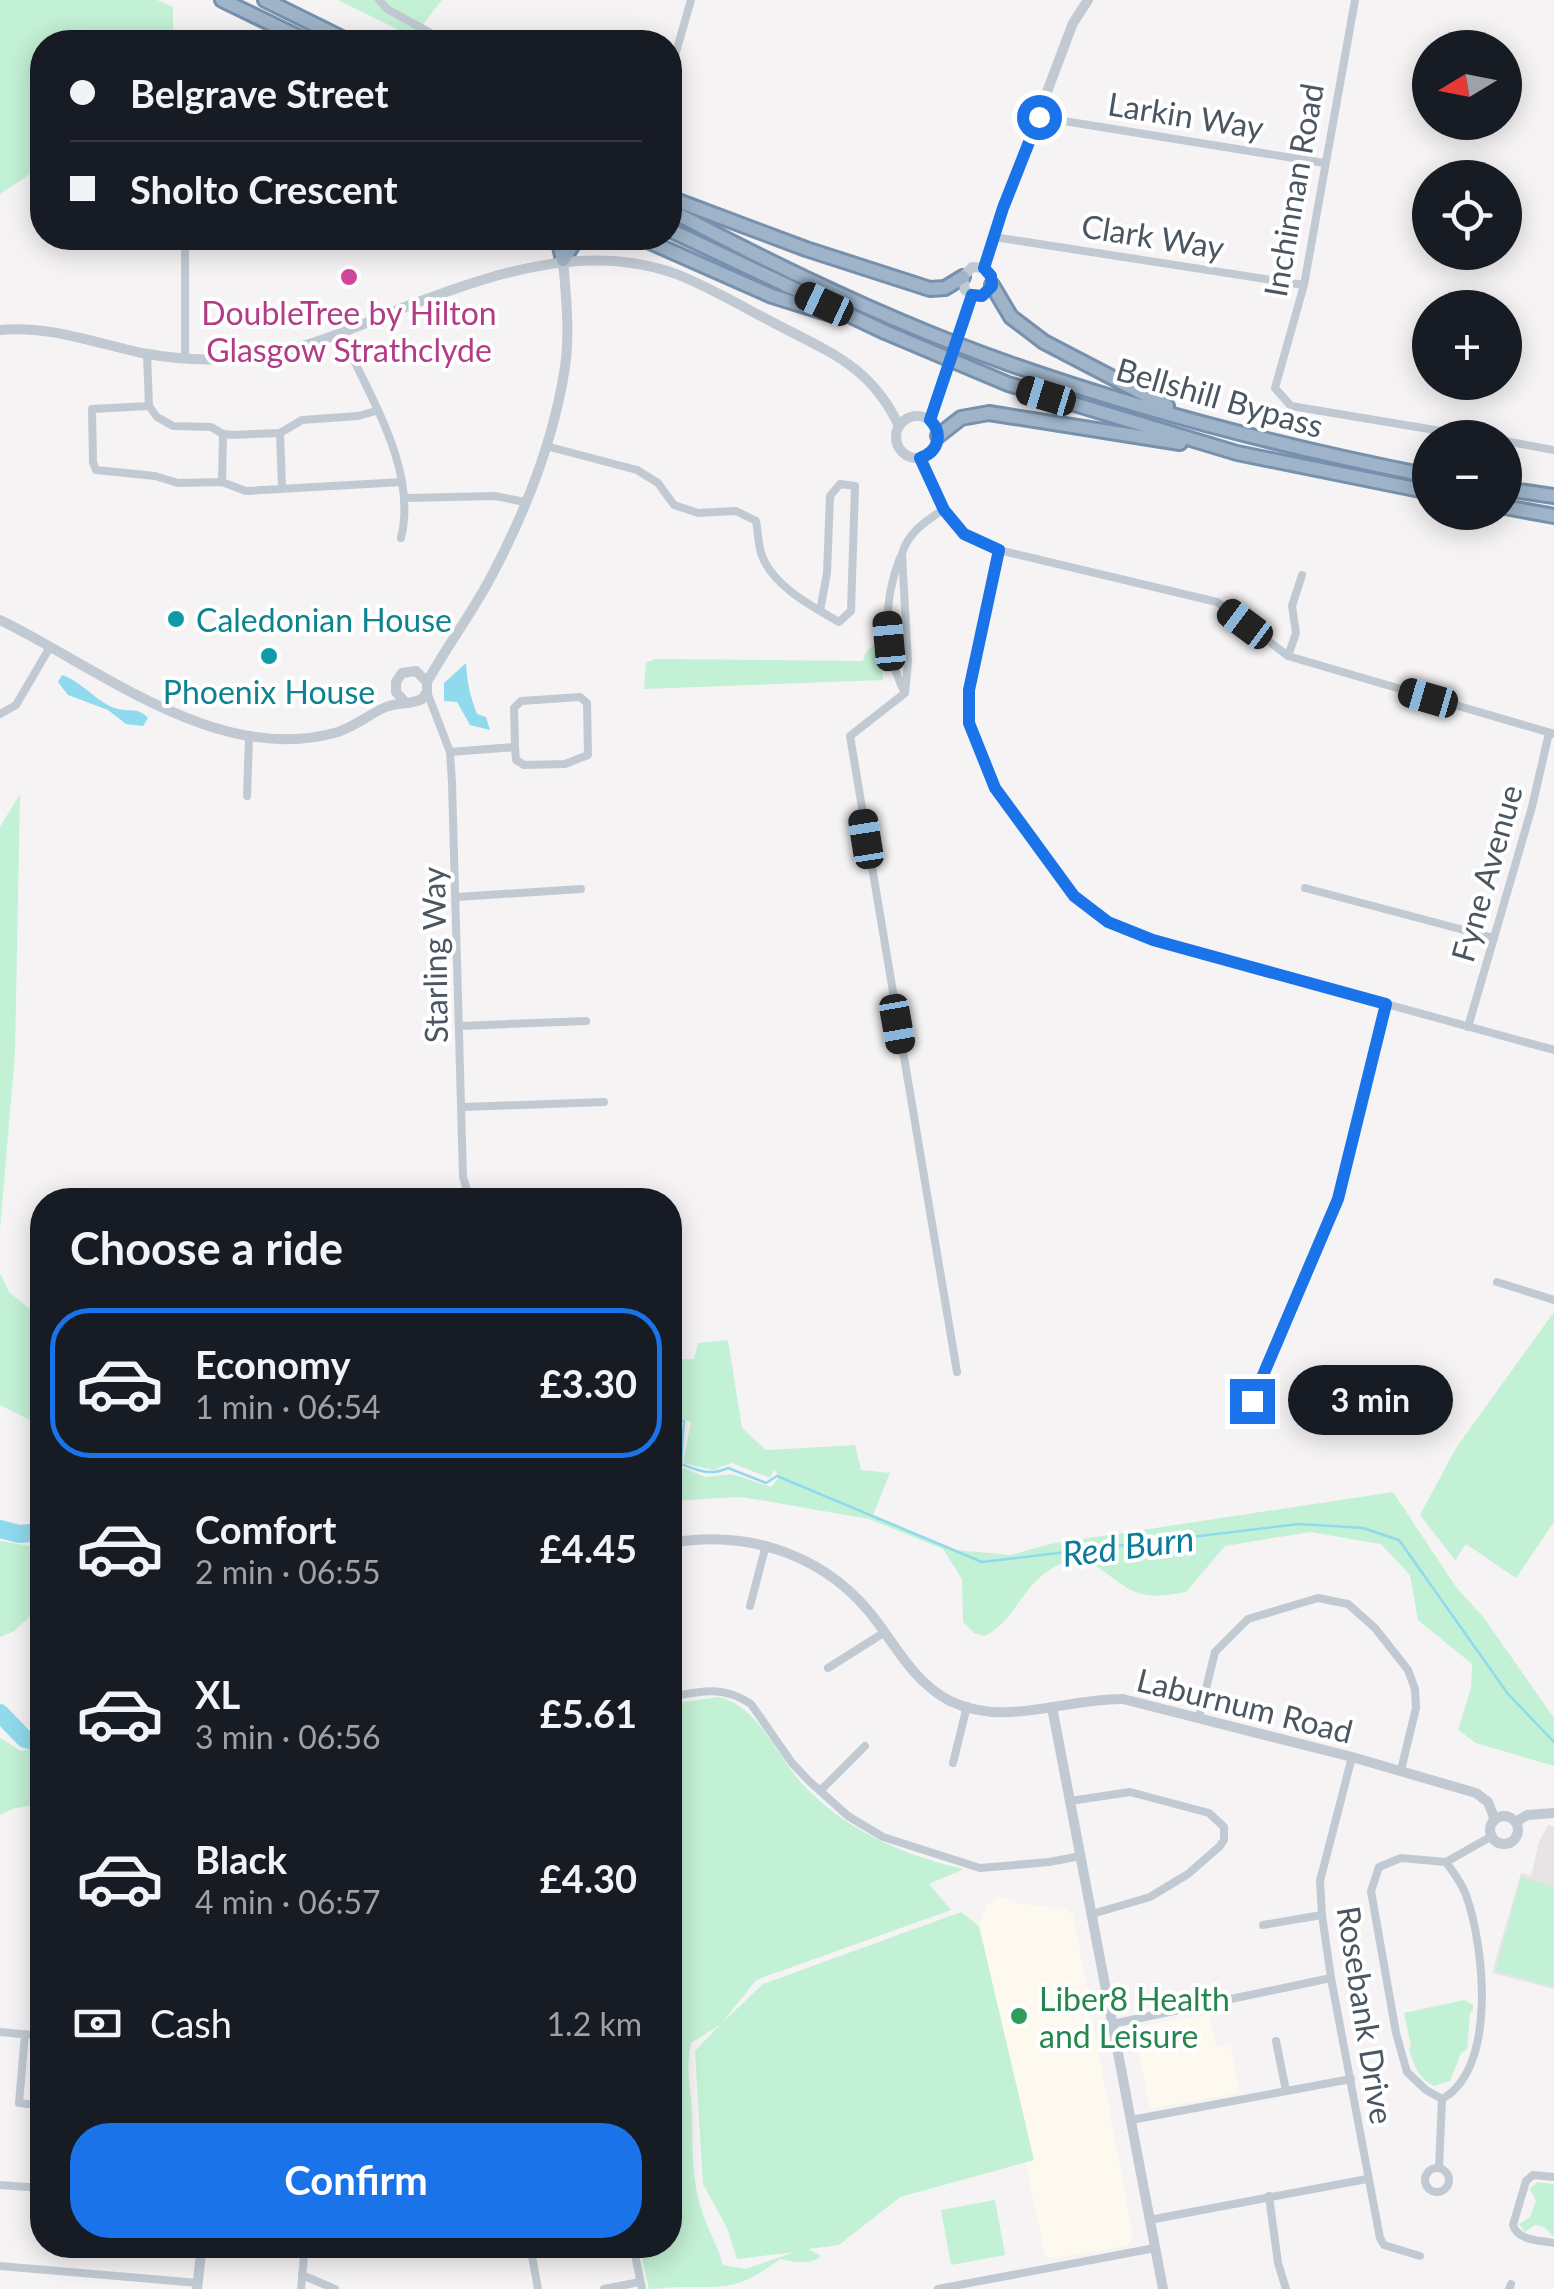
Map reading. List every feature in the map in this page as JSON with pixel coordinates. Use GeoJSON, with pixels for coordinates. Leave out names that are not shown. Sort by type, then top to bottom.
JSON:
{"type":"FeatureCollection","features":[{"type":"Feature","properties":{"kind":"highway"},"geometry":{"type":"LineString","coordinates":[[222,0],[284,30]]}},
{"type":"Feature","properties":{"kind":"highway"},"geometry":{"type":"LineString","coordinates":[[265,0],[326,30]]}},
{"type":"Feature","properties":{"kind":"highway"},"geometry":{"type":"LineString","coordinates":[[682,202],[806,249],[930,289],[944,288],[963,277]]}},
{"type":"Feature","properties":{"kind":"highway","name":"Bellshill Bypass"},"geometry":{"type":"LineString","coordinates":[[682,216],[888,316],[1010,364],[1207,426],[1412,472]]}},
{"type":"Feature","properties":{"kind":"highway","name":"Bellshill Bypass"},"geometry":{"type":"LineString","coordinates":[[682,236],[885,332],[1008,384],[1237,452],[1412,488]]}},
{"type":"Feature","properties":{"kind":"highway"},"geometry":{"type":"LineString","coordinates":[[561,250],[563,260]]}},
{"type":"Feature","properties":{"kind":"highway"},"geometry":{"type":"LineString","coordinates":[[563,260],[569,250]]}},
{"type":"Feature","properties":{"kind":"highway"},"geometry":{"type":"LineString","coordinates":[[668,250],[772,296],[885,332]]}},
{"type":"Feature","properties":{"kind":"highway"},"geometry":{"type":"LineString","coordinates":[[992,286],[1012,318],[1044,342],[1207,426]]}},
{"type":"Feature","properties":{"kind":"highway"},"geometry":{"type":"LineString","coordinates":[[938,436],[960,418],[989,413],[1237,452]]}},
{"type":"Feature","properties":{"kind":"highway"},"geometry":{"type":"LineString","coordinates":[[1522,491],[1554,496]]}},
{"type":"Feature","properties":{"kind":"highway"},"geometry":{"type":"LineString","coordinates":[[1522,510],[1554,516]]}},
{"type":"Feature","properties":{"kind":"street"},"geometry":{"type":"LineString","coordinates":[[379,0],[387,9],[425,30]]}},
{"type":"Feature","properties":{"kind":"street"},"geometry":{"type":"LineString","coordinates":[[682,32],[691,0]]}},
{"type":"Feature","properties":{"kind":"street"},"geometry":{"type":"LineString","coordinates":[[984,268],[1073,24],[1088,0]]}},
{"type":"Feature","properties":{"kind":"street","name":"Inchinnan Road"},"geometry":{"type":"LineString","coordinates":[[1355,0],[1304,285],[1275,388],[1291,406],[1412,426]]}},
{"type":"Feature","properties":{"kind":"street","name":"Larkin Way"},"geometry":{"type":"LineString","coordinates":[[1039,117],[1324,164]]}},
{"type":"Feature","properties":{"kind":"street","name":"Clark Way"},"geometry":{"type":"LineString","coordinates":[[994,237],[1304,285]]}},
{"type":"Feature","properties":{"kind":"street"},"geometry":{"type":"LineString","coordinates":[[185,250],[185,358]]}},
{"type":"Feature","properties":{"kind":"street"},"geometry":{"type":"LineString","coordinates":[[0,330],[41,330],[147,354],[244,358],[342,336],[444,294],[563,260],[628,263],[684,277],[860,370],[889,404],[899,426],[900,449],[920,458],[932,452],[938,436],[930,420],[972,295]]}},
{"type":"Feature","properties":{"kind":"street"},"geometry":{"type":"LineString","coordinates":[[0,620],[169,710],[210,729],[249,737],[308,737],[338,732],[384,708],[410,702],[427,687],[440,657],[492,576],[526,502],[546,446],[566,364],[563,260]]}},
{"type":"Feature","properties":{"kind":"street"},"geometry":{"type":"LineString","coordinates":[[972,268],[984,268],[991,276],[992,286],[982,296],[972,295],[963,286],[963,277],[972,268]]}},
{"type":"Feature","properties":{"kind":"street"},"geometry":{"type":"LineString","coordinates":[[342,336],[402,482],[406,498],[401,538]]}},
{"type":"Feature","properties":{"kind":"street"},"geometry":{"type":"LineString","coordinates":[[147,354],[149,406],[156,417],[173,426],[212,427],[223,434],[280,433],[302,420],[376,411]]}},
{"type":"Feature","properties":{"kind":"street"},"geometry":{"type":"LineString","coordinates":[[149,406],[92,409],[92,462],[96,470],[155,476],[178,483],[222,482],[246,491],[402,482]]}},
{"type":"Feature","properties":{"kind":"street"},"geometry":{"type":"LineString","coordinates":[[899,426],[914,416],[930,420]]}},
{"type":"Feature","properties":{"kind":"street"},"geometry":{"type":"LineString","coordinates":[[280,433],[282,488]]}},
{"type":"Feature","properties":{"kind":"street"},"geometry":{"type":"LineString","coordinates":[[222,482],[223,434]]}},
{"type":"Feature","properties":{"kind":"street"},"geometry":{"type":"LineString","coordinates":[[1522,444],[1554,450]]}},
{"type":"Feature","properties":{"kind":"street"},"geometry":{"type":"LineString","coordinates":[[546,446],[637,470],[658,483],[674,505],[698,512],[736,511],[756,521],[762,557],[788,591],[820,611],[839,622],[852,611],[855,486],[840,484],[830,496],[827,573],[820,611]]}},
{"type":"Feature","properties":{"kind":"street"},"geometry":{"type":"LineString","coordinates":[[920,458],[944,510],[964,534],[999,550],[1216,602],[1288,656],[1552,734]]}},
{"type":"Feature","properties":{"kind":"street"},"geometry":{"type":"LineString","coordinates":[[406,498],[495,496],[526,502]]}},
{"type":"Feature","properties":{"kind":"street"},"geometry":{"type":"LineString","coordinates":[[905,693],[891,663],[887,619],[890,583],[904,544],[918,527],[944,510]]}},
{"type":"Feature","properties":{"kind":"street"},"geometry":{"type":"LineString","coordinates":[[999,550],[969,690],[969,723],[995,788],[1074,896],[1108,922],[1153,940],[1554,1050]]}},
{"type":"Feature","properties":{"kind":"street"},"geometry":{"type":"LineString","coordinates":[[902,554],[908,662],[905,693],[850,736],[958,1372]]}},
{"type":"Feature","properties":{"kind":"street"},"geometry":{"type":"LineString","coordinates":[[1288,656],[1296,633],[1292,606],[1302,575]]}},
{"type":"Feature","properties":{"kind":"street"},"geometry":{"type":"LineString","coordinates":[[0,714],[16,705],[50,646]]}},
{"type":"Feature","properties":{"kind":"street"},"geometry":{"type":"LineString","coordinates":[[384,708],[396,692],[398,677],[440,657]]}},
{"type":"Feature","properties":{"kind":"street"},"geometry":{"type":"LineString","coordinates":[[416,671],[427,687]]}},
{"type":"Feature","properties":{"kind":"street","name":"Starling Way"},"geometry":{"type":"LineString","coordinates":[[427,687],[432,712],[450,752],[466,1188]]}},
{"type":"Feature","properties":{"kind":"street"},"geometry":{"type":"LineString","coordinates":[[396,692],[432,712]]}},
{"type":"Feature","properties":{"kind":"street"},"geometry":{"type":"LineString","coordinates":[[580,697],[587,703],[588,756],[580,762],[524,765],[516,760],[514,747],[514,708],[521,701],[580,697]]}},
{"type":"Feature","properties":{"kind":"street","name":"Fyne Avenue"},"geometry":{"type":"LineString","coordinates":[[1468,1027],[1552,734]]}},
{"type":"Feature","properties":{"kind":"street"},"geometry":{"type":"LineString","coordinates":[[247,796],[249,737]]}},
{"type":"Feature","properties":{"kind":"street"},"geometry":{"type":"LineString","coordinates":[[450,752],[514,747]]}},
{"type":"Feature","properties":{"kind":"street"},"geometry":{"type":"LineString","coordinates":[[1305,888],[1494,938]]}},
{"type":"Feature","properties":{"kind":"street"},"geometry":{"type":"LineString","coordinates":[[457,898],[582,889]]}},
{"type":"Feature","properties":{"kind":"street"},"geometry":{"type":"LineString","coordinates":[[1252,1401],[1338,1199],[1386,1004]]}},
{"type":"Feature","properties":{"kind":"street"},"geometry":{"type":"LineString","coordinates":[[461,1026],[586,1021]]}},
{"type":"Feature","properties":{"kind":"street"},"geometry":{"type":"LineString","coordinates":[[462,1107],[604,1102]]}},
{"type":"Feature","properties":{"kind":"street"},"geometry":{"type":"LineString","coordinates":[[1496,1282],[1554,1300]]}},
{"type":"Feature","properties":{"kind":"street","name":"Laburnum Road"},"geometry":{"type":"LineString","coordinates":[[682,1542],[710,1538],[766,1546],[822,1568],[865,1605],[908,1666],[951,1701],[1011,1713],[1097,1698],[1123,1699],[1401,1770],[1476,1794],[1488,1802],[1494,1820]]}},
{"type":"Feature","properties":{"kind":"street"},"geometry":{"type":"LineString","coordinates":[[750,1606],[766,1546]]}},
{"type":"Feature","properties":{"kind":"street"},"geometry":{"type":"LineString","coordinates":[[1199,1717],[1215,1652],[1248,1619],[1318,1598],[1348,1604],[1397,1656],[1415,1689],[1416,1708],[1401,1770]]}},
{"type":"Feature","properties":{"kind":"street"},"geometry":{"type":"LineString","coordinates":[[828,1668],[885,1632]]}},
{"type":"Feature","properties":{"kind":"street"},"geometry":{"type":"LineString","coordinates":[[682,1695],[720,1690],[751,1704],[792,1763],[820,1792],[848,1816],[883,1837],[980,1868],[1080,1856]]}},
{"type":"Feature","properties":{"kind":"street"},"geometry":{"type":"LineString","coordinates":[[953,1763],[967,1706]]}},
{"type":"Feature","properties":{"kind":"street"},"geometry":{"type":"LineString","coordinates":[[1052,1708],[1162,2289]]}},
{"type":"Feature","properties":{"kind":"street"},"geometry":{"type":"LineString","coordinates":[[820,1792],[865,1746]]}},
{"type":"Feature","properties":{"kind":"street","name":"Rosebank Drive"},"geometry":{"type":"LineString","coordinates":[[1352,1757],[1320,1881],[1330,1978],[1380,2238],[1384,2245],[1420,2256]]}},
{"type":"Feature","properties":{"kind":"street"},"geometry":{"type":"LineString","coordinates":[[1070,1801],[1130,1792],[1209,1813],[1224,1826],[1220,1846],[1188,1874],[1150,1897],[1092,1914]]}},
{"type":"Feature","properties":{"kind":"street"},"geometry":{"type":"LineString","coordinates":[[1516,1822],[1527,1815],[1554,1813]]}},
{"type":"Feature","properties":{"kind":"street"},"geometry":{"type":"LineString","coordinates":[[1506,1816],[1516,1822],[1518,1833],[1511,1842],[1502,1843],[1492,1836],[1494,1820],[1506,1816]]}},
{"type":"Feature","properties":{"kind":"street"},"geometry":{"type":"LineString","coordinates":[[1442,2098],[1426,2090],[1408,2072],[1396,2033],[1371,1891],[1378,1867],[1401,1858],[1446,1862],[1492,1836]]}},
{"type":"Feature","properties":{"kind":"street"},"geometry":{"type":"LineString","coordinates":[[1442,2098],[1455,2092],[1471,2060],[1482,2012],[1481,1960],[1466,1892],[1446,1862]]}},
{"type":"Feature","properties":{"kind":"street"},"geometry":{"type":"LineString","coordinates":[[1263,1925],[1322,1915]]}},
{"type":"Feature","properties":{"kind":"street"},"geometry":{"type":"LineString","coordinates":[[1112,2024],[1330,1978]]}},
{"type":"Feature","properties":{"kind":"street"},"geometry":{"type":"LineString","coordinates":[[0,2032],[30,2035]]}},
{"type":"Feature","properties":{"kind":"street"},"geometry":{"type":"LineString","coordinates":[[25,2034],[19,2104],[28,2104]]}},
{"type":"Feature","properties":{"kind":"street"},"geometry":{"type":"LineString","coordinates":[[1276,2041],[1286,2091]]}},
{"type":"Feature","properties":{"kind":"street"},"geometry":{"type":"LineString","coordinates":[[1130,2120],[1351,2079]]}},
{"type":"Feature","properties":{"kind":"street"},"geometry":{"type":"LineString","coordinates":[[1439,2168],[1442,2098]]}},
{"type":"Feature","properties":{"kind":"street"},"geometry":{"type":"LineString","coordinates":[[1554,2177],[1532,2176],[1526,2181],[1513,2225],[1522,2237],[1554,2243]]}},
{"type":"Feature","properties":{"kind":"street"},"geometry":{"type":"LineString","coordinates":[[1149,2220],[1367,2179]]}},
{"type":"Feature","properties":{"kind":"street"},"geometry":{"type":"LineString","coordinates":[[0,2185],[30,2187]]}},
{"type":"Feature","properties":{"kind":"street"},"geometry":{"type":"LineString","coordinates":[[1269,2196],[1278,2264],[1286,2289]]}},
{"type":"Feature","properties":{"kind":"street"},"geometry":{"type":"LineString","coordinates":[[938,2289],[983,2285],[1154,2248]]}},
{"type":"Feature","properties":{"kind":"street"},"geometry":{"type":"LineString","coordinates":[[0,2266],[198,2286],[201,2258]]}},
{"type":"Feature","properties":{"kind":"street"},"geometry":{"type":"LineString","coordinates":[[301,2289],[304,2258]]}},
{"type":"Feature","properties":{"kind":"street"},"geometry":{"type":"LineString","coordinates":[[532,2258],[538,2289]]}},
{"type":"Feature","properties":{"kind":"street"},"geometry":{"type":"LineString","coordinates":[[604,2289],[641,2285],[636,2258]]}},
{"type":"Feature","properties":{"kind":"street"},"geometry":{"type":"LineString","coordinates":[[302,2275],[335,2289]]}},
{"type":"Feature","properties":{"kind":"shaded area"},"geometry":{"type":"Polygon","coordinates":[[[1548,1825],[1554,1826],[1554,1989],[1492,1973],[1521,1873],[1531,1876],[1539,1842],[1548,1825]]]}},
{"type":"Feature","properties":{"kind":"shaded area"},"geometry":{"type":"Polygon","coordinates":[[[999,1896],[1018,1903],[1067,1909],[1073,1914],[1133,2237],[1126,2246],[1046,2259],[1025,2162],[1033,2160],[979,1926],[986,1905],[999,1896]]]}},
{"type":"Feature","properties":{"kind":"shaded area"},"geometry":{"type":"Polygon","coordinates":[[[1209,2014],[1217,2047],[1230,2044],[1240,2093],[1150,2109],[1133,2027],[1209,2014]]]}},
{"type":"Feature","properties":{"kind":"green space"},"geometry":{"type":"Polygon","coordinates":[[[0,0],[157,0],[173,7],[173,30],[30,30],[30,174],[0,194],[0,0]]]}},
{"type":"Feature","properties":{"kind":"green space"},"geometry":{"type":"Polygon","coordinates":[[[338,0],[442,0],[418,30],[399,30],[338,0]]]}},
{"type":"Feature","properties":{"kind":"green space"},"geometry":{"type":"Polygon","coordinates":[[[877,641],[883,680],[644,689],[646,663],[655,659],[863,661],[877,641]]]}},
{"type":"Feature","properties":{"kind":"green space"},"geometry":{"type":"Polygon","coordinates":[[[20,794],[15,1053],[0,1230],[0,827],[20,794]]]}},
{"type":"Feature","properties":{"kind":"green space"},"geometry":{"type":"Polygon","coordinates":[[[0,1273],[9,1292],[30,1309],[30,1420],[0,1405],[0,1273]]]}},
{"type":"Feature","properties":{"kind":"green space"},"geometry":{"type":"Polygon","coordinates":[[[1554,1312],[1554,1522],[1516,1578],[1466,1544],[1455,1560],[1420,1515],[1456,1448],[1554,1312]]]}},
{"type":"Feature","properties":{"kind":"green space"},"geometry":{"type":"Polygon","coordinates":[[[728,1340],[742,1428],[766,1450],[855,1445],[861,1470],[890,1473],[873,1515],[956,1550],[1011,1555],[1050,1544],[1393,1492],[1456,1587],[1484,1618],[1554,1718],[1554,1766],[1476,1743],[1458,1730],[1471,1688],[1472,1664],[1418,1620],[1410,1575],[1381,1544],[1310,1532],[1225,1546],[1186,1592],[1162,1596],[1129,1589],[1094,1565],[1063,1563],[1038,1579],[1004,1621],[984,1636],[974,1633],[963,1622],[962,1579],[943,1549],[869,1519],[740,1497],[682,1500],[682,1467],[705,1477],[732,1474],[771,1487],[779,1477],[774,1469],[770,1478],[732,1463],[713,1470],[683,1463],[691,1422],[682,1419],[682,1360],[694,1359],[698,1343],[728,1340]]]}},
{"type":"Feature","properties":{"kind":"green space"},"geometry":{"type":"Polygon","coordinates":[[[0,1541],[30,1546],[30,1616],[14,1631],[0,1637],[0,1541]]]}},
{"type":"Feature","properties":{"kind":"green space"},"geometry":{"type":"Polygon","coordinates":[[[719,1697],[734,1703],[758,1723],[797,1778],[843,1819],[900,1850],[964,1869],[929,1884],[951,1910],[756,1980],[722,2023],[763,1984],[961,1912],[979,1926],[1034,2160],[900,2197],[839,2245],[808,2249],[821,2256],[812,2261],[780,2259],[734,2284],[649,2289],[642,2258],[682,2258],[682,1702],[719,1697]],[[720,2025],[691,2043],[688,2071],[693,2164],[703,2214],[723,2265],[746,2269],[795,2252],[737,2259],[727,2228],[703,2184],[695,2051],[720,2025]]]}},
{"type":"Feature","properties":{"kind":"green space"},"geometry":{"type":"Polygon","coordinates":[[[0,1738],[21,1751],[30,1749],[30,1805],[0,1815],[0,1738]]]}},
{"type":"Feature","properties":{"kind":"green space"},"geometry":{"type":"Polygon","coordinates":[[[1521,1877],[1554,1886],[1554,1987],[1496,1971],[1521,1877]]]}},
{"type":"Feature","properties":{"kind":"green space"},"geometry":{"type":"Polygon","coordinates":[[[1464,2000],[1473,2005],[1467,2050],[1461,2053],[1450,2081],[1434,2086],[1421,2076],[1413,2061],[1404,2013],[1464,2000]]]}},
{"type":"Feature","properties":{"kind":"green space"},"geometry":{"type":"Polygon","coordinates":[[[1537,2182],[1554,2184],[1554,2237],[1544,2227],[1535,2225],[1525,2232],[1519,2224],[1530,2217],[1536,2201],[1530,2189],[1537,2182]]]}},
{"type":"Feature","properties":{"kind":"green space"},"geometry":{"type":"Polygon","coordinates":[[[995,2200],[1005,2255],[951,2265],[941,2210],[995,2200]]]}},
{"type":"Feature","properties":{"kind":"water"},"geometry":{"type":"Polygon","coordinates":[[[466,663],[477,714],[486,717],[490,730],[470,725],[457,702],[444,701],[444,683],[466,663]]]}},
{"type":"Feature","properties":{"kind":"water"},"geometry":{"type":"Polygon","coordinates":[[[62,675],[111,706],[138,711],[148,718],[143,726],[126,724],[108,710],[68,695],[58,682],[62,675]]]}},
{"type":"Feature","properties":{"kind":"waterway","name":"Red Burn"},"geometry":{"type":"LineString","coordinates":[[682,1421],[682,1450]]}},
{"type":"Feature","properties":{"kind":"waterway","name":"Red Burn"},"geometry":{"type":"LineString","coordinates":[[682,1464],[710,1472],[728,1468],[766,1483],[777,1476],[982,1562],[1299,1524],[1363,1528],[1399,1540],[1508,1694],[1554,1742]]}},
{"type":"Feature","properties":{"kind":"waterway"},"geometry":{"type":"LineString","coordinates":[[0,1529],[30,1533]]}},
{"type":"Feature","properties":{"kind":"waterway"},"geometry":{"type":"LineString","coordinates":[[0,1713],[30,1740]]}},
{"type":"Feature","properties":{"kind":"place","name":"DoubleTree by Hilton Glasgow Strathclyde"},"geometry":{"type":"Point","coordinates":[349,277]}},
{"type":"Feature","properties":{"kind":"place","name":"Caledonian House"},"geometry":{"type":"Point","coordinates":[176,619]}},
{"type":"Feature","properties":{"kind":"place","name":"Phoenix House"},"geometry":{"type":"Point","coordinates":[269,656]}},
{"type":"Feature","properties":{"kind":"place","name":"Liber8 Health and Leisure"},"geometry":{"type":"Point","coordinates":[1019,2016]}},
{"type":"Feature","properties":{"kind":"route"},"geometry":{"type":"LineString","coordinates":[[1039,117],[984,268],[991,276],[992,286],[982,296],[972,295],[930,420],[938,432],[938,443],[932,452],[920,458],[944,510],[964,534],[999,550],[969,690],[969,723],[983,762],[995,788],[1074,896],[1108,922],[1153,940],[1386,1004],[1338,1199],[1252,1401]]}}]}
